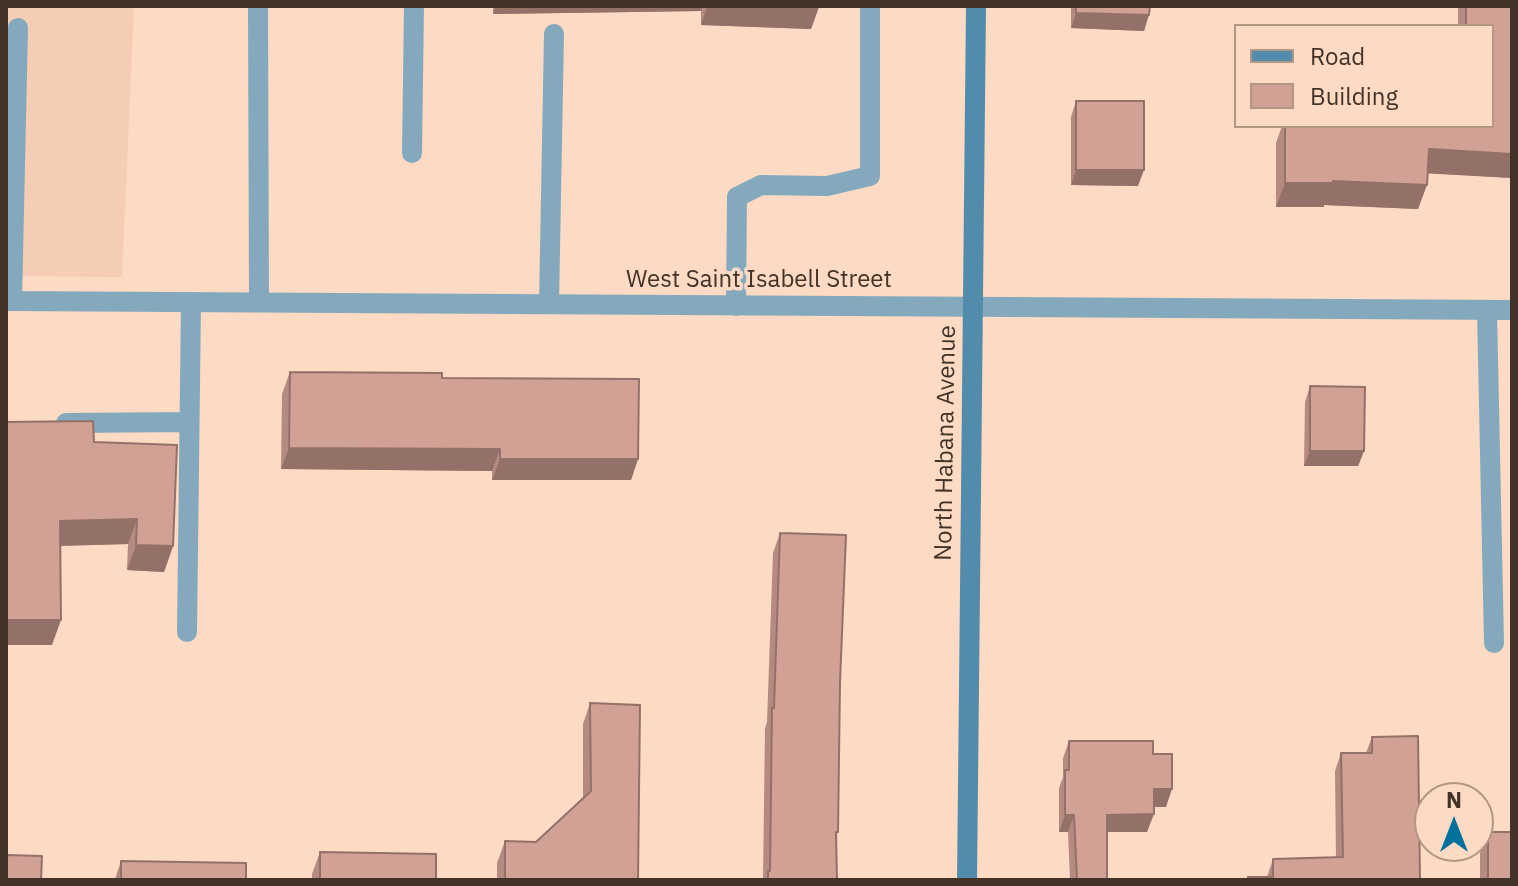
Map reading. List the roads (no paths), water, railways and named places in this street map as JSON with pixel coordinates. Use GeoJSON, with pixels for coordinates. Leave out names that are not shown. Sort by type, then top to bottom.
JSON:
{"type":"FeatureCollection","features":[{"type":"Feature","properties":{"kind":"street"},"geometry":{"type":"LineString","coordinates":[[258,6],[259,302]]}},
{"type":"Feature","properties":{"kind":"street"},"geometry":{"type":"LineString","coordinates":[[412,153],[414,6]]}},
{"type":"Feature","properties":{"kind":"street"},"geometry":{"type":"LineString","coordinates":[[736,306],[737,197],[761,185],[827,186],[870,176],[870,6]]}},
{"type":"Feature","properties":{"kind":"street","name":"North Habana Avenue"},"geometry":{"type":"LineString","coordinates":[[967,880],[976,6]]}},
{"type":"Feature","properties":{"kind":"street"},"geometry":{"type":"LineString","coordinates":[[9,301],[18,28]]}},
{"type":"Feature","properties":{"kind":"street"},"geometry":{"type":"LineString","coordinates":[[549,304],[554,34]]}},
{"type":"Feature","properties":{"kind":"street","name":"West Saint Isabell Street"},"geometry":{"type":"LineString","coordinates":[[9,301],[1512,310]]}},
{"type":"Feature","properties":{"kind":"street"},"geometry":{"type":"LineString","coordinates":[[187,632],[191,302]]}},
{"type":"Feature","properties":{"kind":"street"},"geometry":{"type":"LineString","coordinates":[[1487,310],[1494,643]]}},
{"type":"Feature","properties":{"kind":"street"},"geometry":{"type":"LineString","coordinates":[[52,423],[189,422]]}}]}
